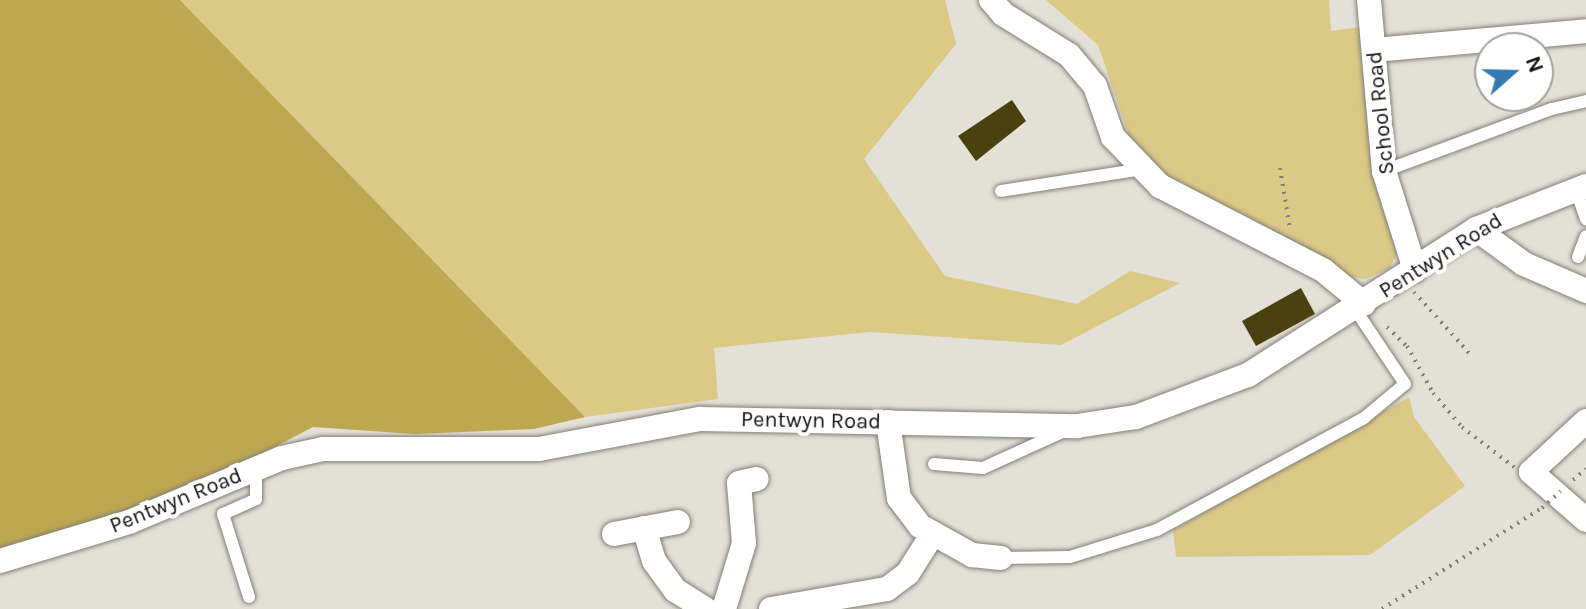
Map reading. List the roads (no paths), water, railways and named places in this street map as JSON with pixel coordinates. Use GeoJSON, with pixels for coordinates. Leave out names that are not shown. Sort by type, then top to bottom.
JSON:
{"type":"FeatureCollection","features":[{"type":"Feature","properties":{"kind":"street"},"geometry":{"type":"LineString","coordinates":[[991,0],[1003,14],[1069,55],[1095,86],[1113,137],[1160,186],[1323,270],[1359,307]]}},
{"type":"Feature","properties":{"kind":"street","name":"School Road"},"geometry":{"type":"LineString","coordinates":[[1369,0],[1384,171],[1409,275]]}},
{"type":"Feature","properties":{"kind":"street"},"geometry":{"type":"LineString","coordinates":[[1375,50],[1586,31]]}},
{"type":"Feature","properties":{"kind":"street","name":"Pentwyn Road"},"geometry":{"type":"LineString","coordinates":[[0,561],[129,522],[256,469],[323,449],[539,449],[700,419],[1077,426],[1136,417],[1248,375],[1409,275],[1476,229],[1581,188]]}},
{"type":"Feature","properties":{"kind":"street"},"geometry":{"type":"LineString","coordinates":[[1476,229],[1524,264],[1586,291]]}},
{"type":"Feature","properties":{"kind":"street"},"geometry":{"type":"LineString","coordinates":[[1586,421],[1531,472],[1586,520]]}},
{"type":"Feature","properties":{"kind":"street"},"geometry":{"type":"LineString","coordinates":[[888,422],[899,498],[932,535],[972,555],[1001,558]]}},
{"type":"Feature","properties":{"kind":"street"},"geometry":{"type":"LineString","coordinates":[[724,609],[744,543],[739,483],[757,479]]}},
{"type":"Feature","properties":{"kind":"street"},"geometry":{"type":"LineString","coordinates":[[614,534],[678,522]]}},
{"type":"Feature","properties":{"kind":"street"},"geometry":{"type":"LineString","coordinates":[[644,528],[654,561],[675,590],[706,609]]}},
{"type":"Feature","properties":{"kind":"street"},"geometry":{"type":"LineString","coordinates":[[771,609],[887,589],[908,573],[932,535]]}},
{"type":"Feature","properties":{"kind":"lane"},"geometry":{"type":"LineString","coordinates":[[1384,171],[1552,109],[1586,101]]}},
{"type":"Feature","properties":{"kind":"lane"},"geometry":{"type":"LineString","coordinates":[[1001,191],[1143,169]]}},
{"type":"Feature","properties":{"kind":"lane"},"geometry":{"type":"LineString","coordinates":[[1581,188],[1586,219]]}},
{"type":"Feature","properties":{"kind":"lane"},"geometry":{"type":"LineString","coordinates":[[1578,257],[1586,236]]}},
{"type":"Feature","properties":{"kind":"lane"},"geometry":{"type":"LineString","coordinates":[[1001,558],[1070,557],[1157,530],[1364,418],[1405,384],[1359,307]]}},
{"type":"Feature","properties":{"kind":"lane"},"geometry":{"type":"LineString","coordinates":[[934,464],[983,468],[1077,426]]}},
{"type":"Feature","properties":{"kind":"lane"},"geometry":{"type":"LineString","coordinates":[[249,597],[223,514],[256,499],[256,469]]}}]}
